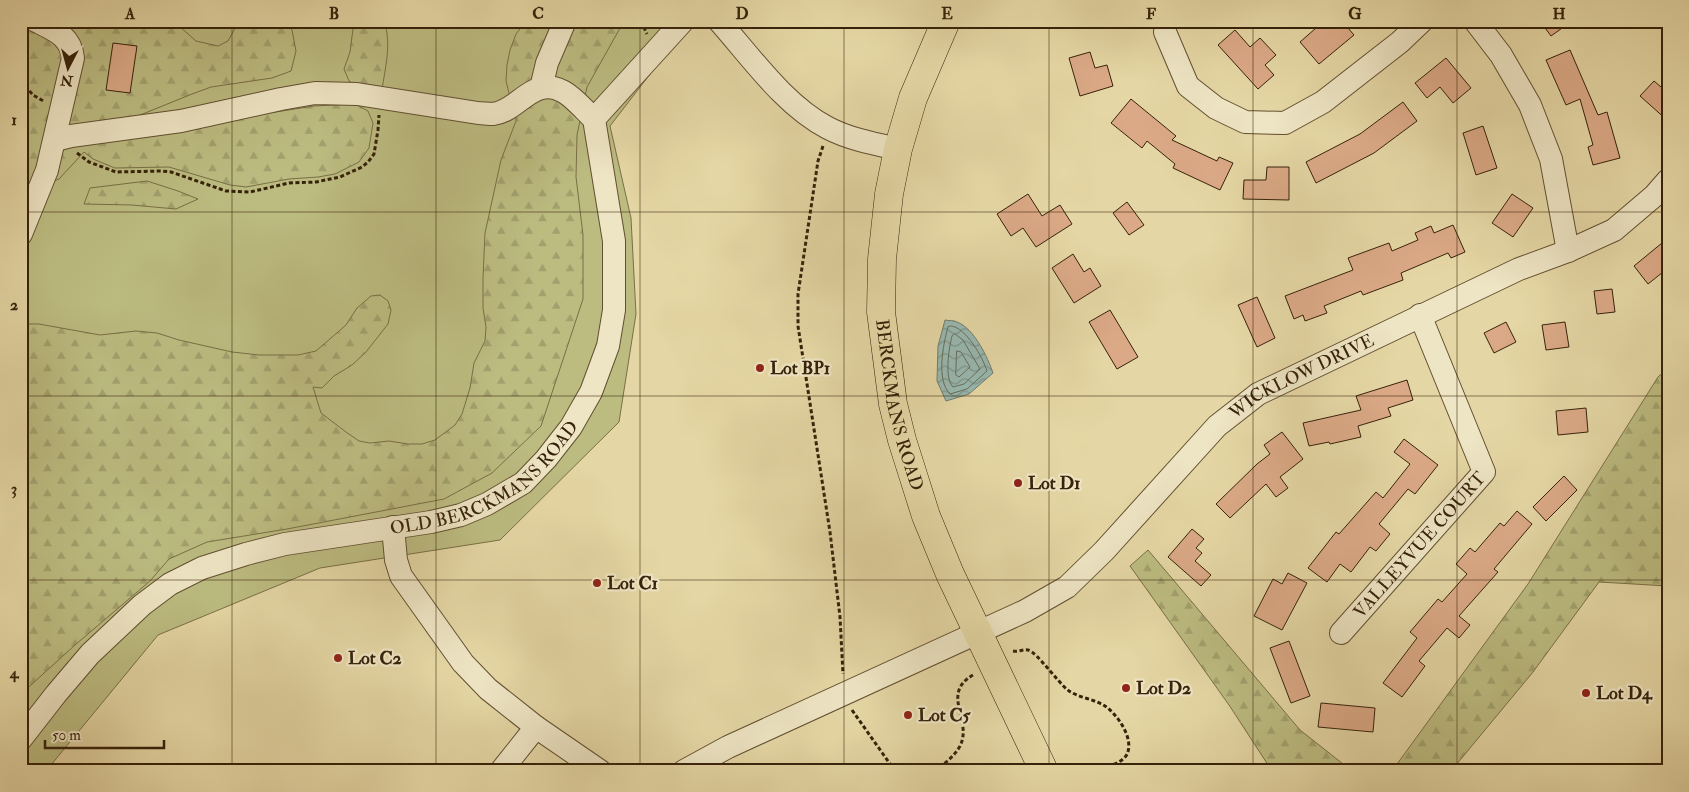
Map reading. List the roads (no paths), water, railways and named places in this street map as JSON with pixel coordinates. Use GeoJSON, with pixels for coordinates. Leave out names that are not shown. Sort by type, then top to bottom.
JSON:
{"type":"FeatureCollection","features":[{"type":"Feature","properties":{"kind":"main road","name":"BERCKMANS ROAD"},"geometry":{"type":"LineString","coordinates":[[946,21],[913,98],[898,149],[889,194],[882,259],[881,312],[893,404],[902,440],[926,516],[950,574],[1044,771]]}},
{"type":"Feature","properties":{"kind":"street"},"geometry":{"type":"LineString","coordinates":[[21,234],[47,170],[63,108],[73,58],[72,50],[60,32],[36,21]]}},
{"type":"Feature","properties":{"kind":"street"},"geometry":{"type":"LineString","coordinates":[[541,88],[546,63],[565,21]]}},
{"type":"Feature","properties":{"kind":"street"},"geometry":{"type":"LineString","coordinates":[[55,140],[71,136],[181,121],[315,93],[357,94],[494,114],[508,108],[536,90],[550,86],[564,91],[594,119],[683,21]]}},
{"type":"Feature","properties":{"kind":"street"},"geometry":{"type":"LineString","coordinates":[[719,21],[785,96],[809,117],[829,129],[898,149]]}},
{"type":"Feature","properties":{"kind":"street"},"geometry":{"type":"LineString","coordinates":[[1165,32],[1188,86],[1216,108],[1244,122],[1285,123],[1323,102],[1400,42],[1422,21]]}},
{"type":"Feature","properties":{"kind":"street"},"geometry":{"type":"LineString","coordinates":[[1475,21],[1501,54],[1530,105],[1551,158],[1568,251]]}},
{"type":"Feature","properties":{"kind":"street","name":"OLD BERCKMANS ROAD"},"geometry":{"type":"LineString","coordinates":[[21,739],[90,654],[142,605],[170,584],[202,568],[285,544],[461,515],[487,504],[523,483],[546,459],[571,426],[591,392],[608,346],[614,310],[614,241],[594,119]]}},
{"type":"Feature","properties":{"kind":"street","name":"WICKLOW DRIVE"},"geometry":{"type":"LineString","coordinates":[[684,771],[728,747],[1025,611],[1067,587],[1104,551],[1217,426],[1258,394],[1519,269],[1568,251],[1614,230],[1654,196],[1668,180]]}},
{"type":"Feature","properties":{"kind":"street","name":"VALLEYVUE COURT"},"geometry":{"type":"LineString","coordinates":[[1341,633],[1484,472],[1420,315]]}},
{"type":"Feature","properties":{"kind":"street"},"geometry":{"type":"LineString","coordinates":[[393,527],[396,560],[401,576],[463,663],[488,689],[536,727],[600,771]]}},
{"type":"Feature","properties":{"kind":"street"},"geometry":{"type":"LineString","coordinates":[[501,771],[536,727]]}},
{"type":"Feature","properties":{"kind":"water"},"geometry":{"type":"Polygon","coordinates":[[[945,320],[956,321],[969,330],[984,352],[993,373],[969,394],[946,401],[937,381],[938,346],[945,320]]]}},
{"type":"Feature","properties":{"kind":"place","name":"Lot BP1"},"geometry":{"type":"Point","coordinates":[760,368]}},
{"type":"Feature","properties":{"kind":"place","name":"Lot D1"},"geometry":{"type":"Point","coordinates":[1018,483]}},
{"type":"Feature","properties":{"kind":"place","name":"Lot C1"},"geometry":{"type":"Point","coordinates":[597,583]}},
{"type":"Feature","properties":{"kind":"place","name":"Lot C2"},"geometry":{"type":"Point","coordinates":[338,658]}},
{"type":"Feature","properties":{"kind":"place","name":"Lot D2"},"geometry":{"type":"Point","coordinates":[1126,688]}},
{"type":"Feature","properties":{"kind":"place","name":"Lot D4"},"geometry":{"type":"Point","coordinates":[1586,693]}},
{"type":"Feature","properties":{"kind":"place","name":"Lot C5"},"geometry":{"type":"Point","coordinates":[908,715]}}]}
